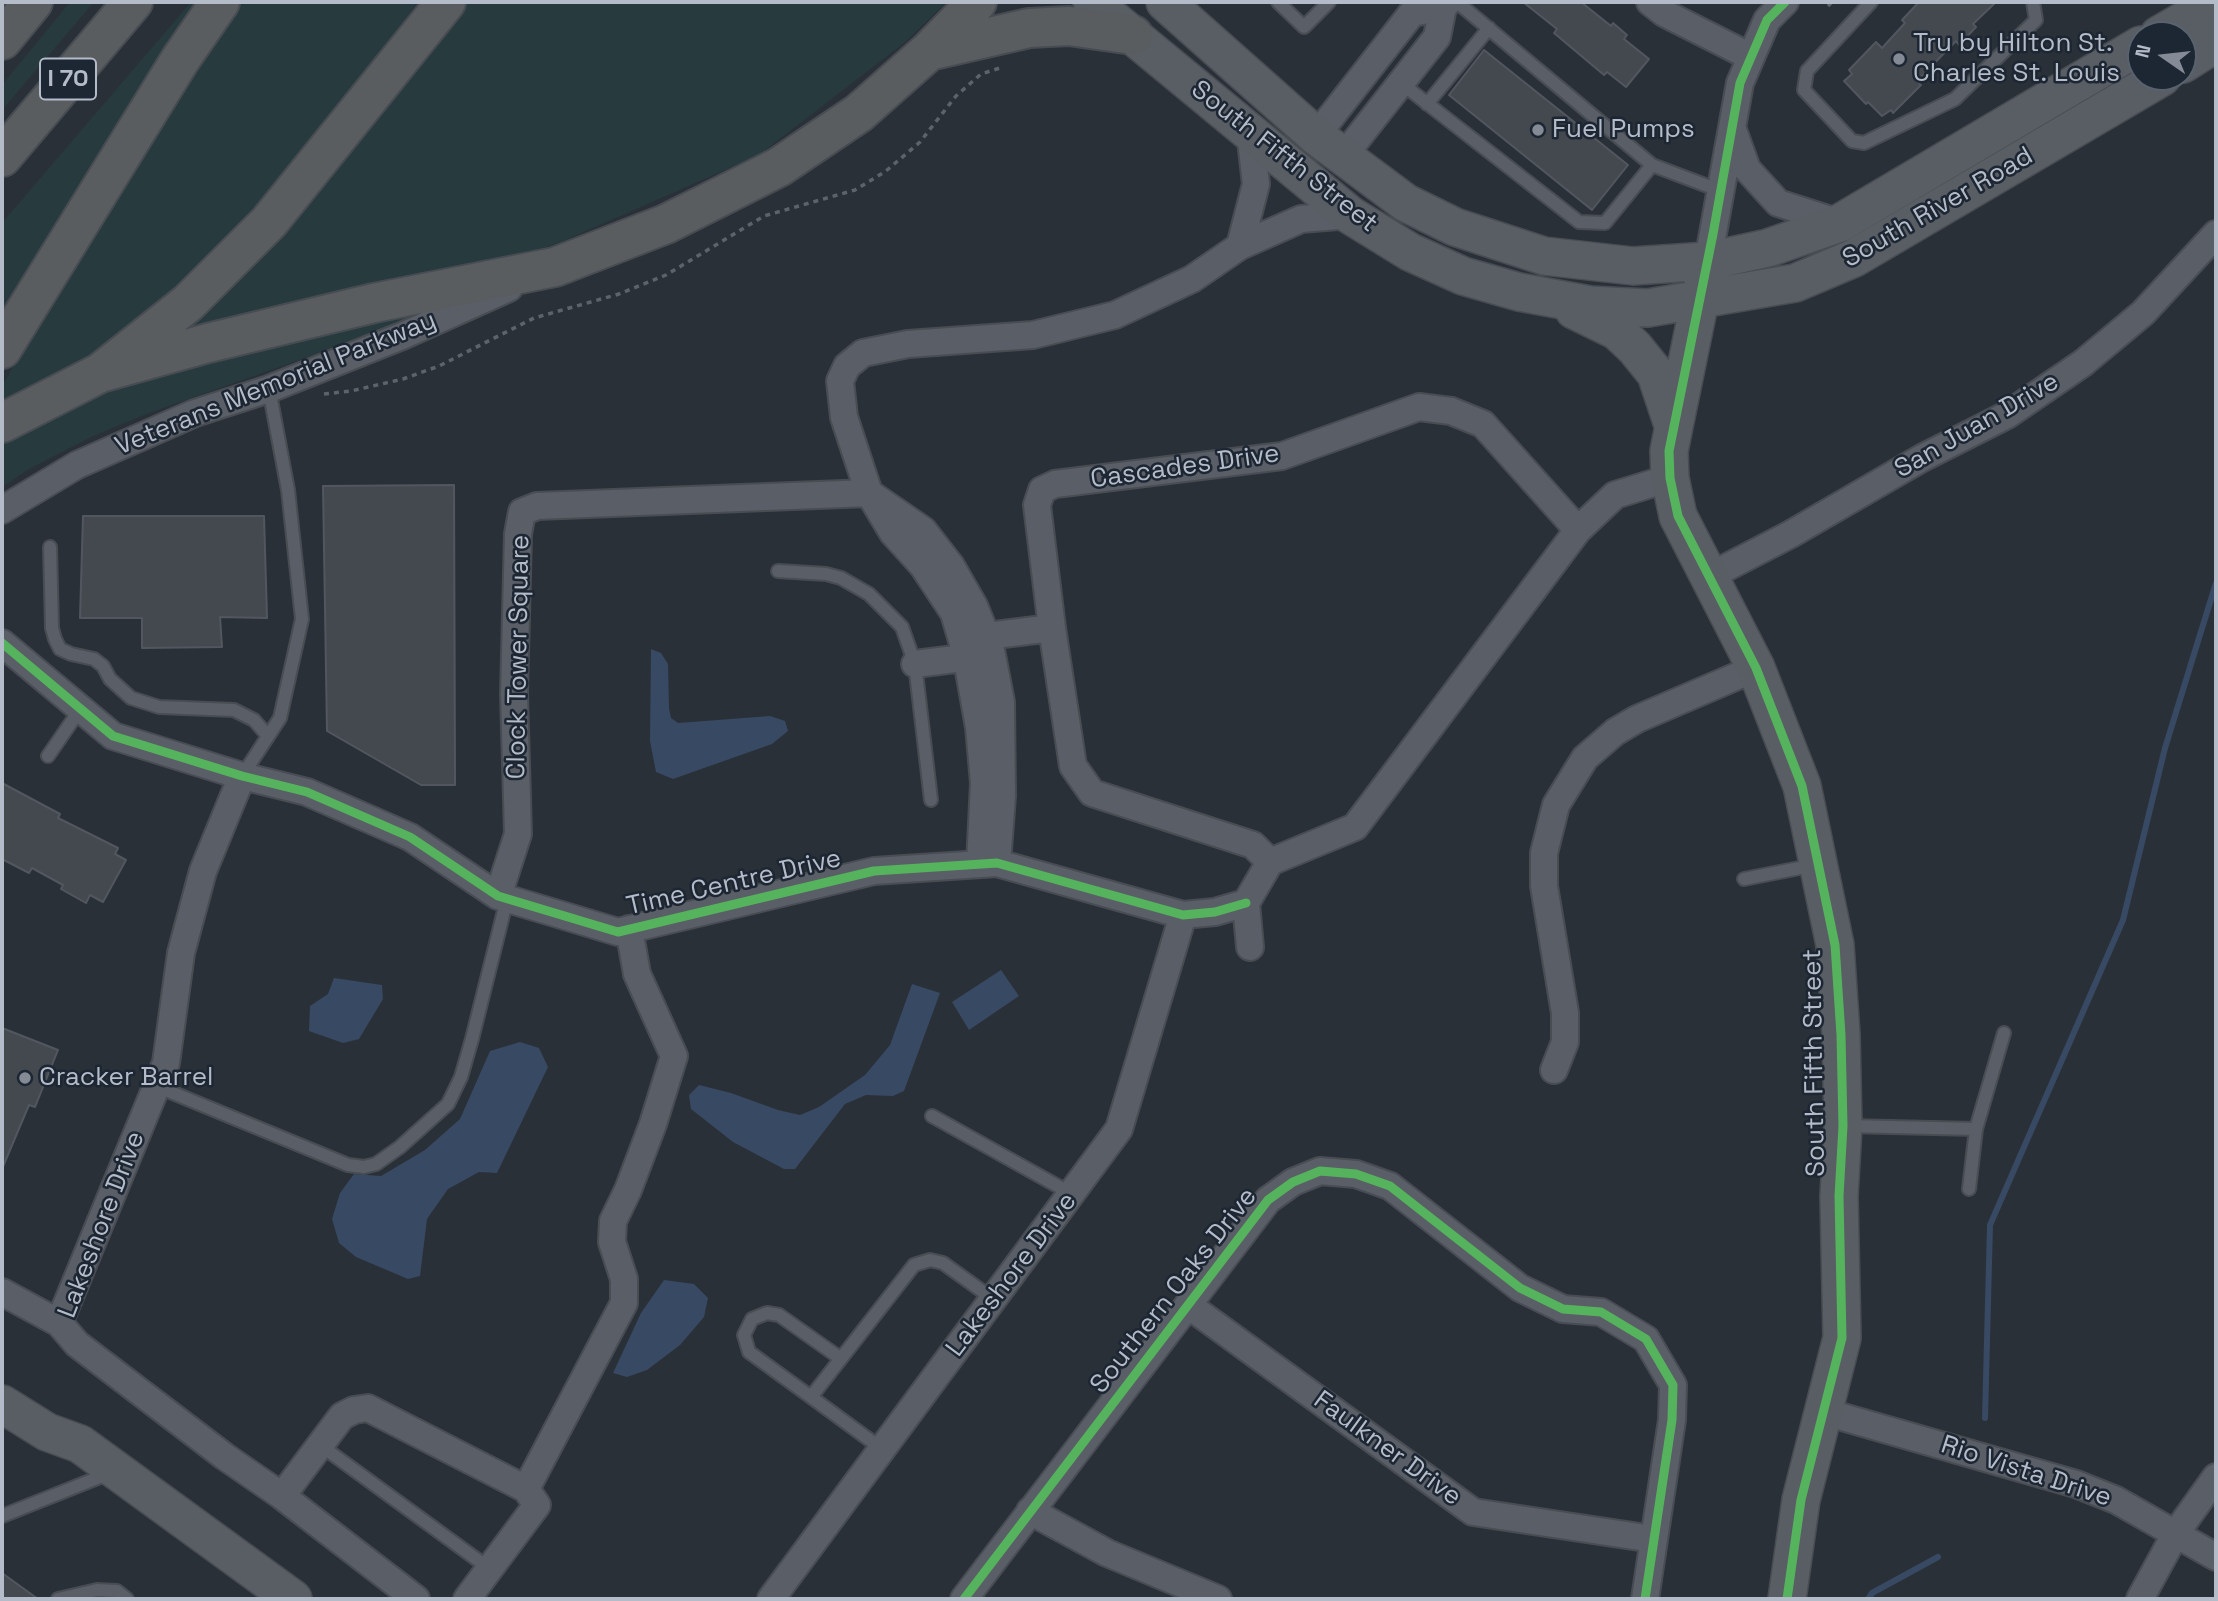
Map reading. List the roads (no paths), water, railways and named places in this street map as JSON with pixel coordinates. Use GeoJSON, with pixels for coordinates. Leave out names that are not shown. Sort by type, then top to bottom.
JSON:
{"type":"FeatureCollection","features":[{"type":"Feature","properties":{"kind":"highway"},"geometry":{"type":"LineString","coordinates":[[2,40],[33,2]]}},
{"type":"Feature","properties":{"kind":"highway","name":"I 70"},"geometry":{"type":"LineString","coordinates":[[2,157],[134,2]]}},
{"type":"Feature","properties":{"kind":"highway"},"geometry":{"type":"LineString","coordinates":[[2,349],[180,60],[220,2]]}},
{"type":"Feature","properties":{"kind":"highway"},"geometry":{"type":"LineString","coordinates":[[2,423],[100,373],[188,303],[270,222],[446,2]]}},
{"type":"Feature","properties":{"kind":"highway"},"geometry":{"type":"LineString","coordinates":[[100,373],[208,343],[361,306],[555,267],[666,224],[779,167],[859,113],[929,51],[977,2]]}},
{"type":"Feature","properties":{"kind":"highway"},"geometry":{"type":"LineString","coordinates":[[929,51],[1029,28],[1069,26],[1133,35]]}},
{"type":"Feature","properties":{"kind":"main road","name":"South Fifth Street"},"geometry":{"type":"LineString","coordinates":[[1091,2],[1350,215],[1410,252],[1463,275],[1518,292],[1590,305],[1648,308],[1700,299]]}},
{"type":"Feature","properties":{"kind":"main road","name":"South Fifth Street"},"geometry":{"type":"LineString","coordinates":[[1165,2],[1329,146],[1406,203],[1455,227],[1544,256],[1633,266],[1708,261],[1674,426],[1670,478],[1678,516],[1756,668],[1802,786],[1835,945],[1841,1035],[1843,1126],[1839,1196],[1842,1338],[1801,1500],[1787,1599]]}},
{"type":"Feature","properties":{"kind":"main road"},"geometry":{"type":"LineString","coordinates":[[2188,21],[2210,10]]}},
{"type":"Feature","properties":{"kind":"main road"},"geometry":{"type":"LineString","coordinates":[[2197,55],[2216,43]]}},
{"type":"Feature","properties":{"kind":"main road","name":"South River Road"},"geometry":{"type":"LineString","coordinates":[[1708,261],[1768,248],[1840,223],[2127,54]]}},
{"type":"Feature","properties":{"kind":"main road","name":"South River Road"},"geometry":{"type":"LineString","coordinates":[[1700,299],[1795,283],[1854,258],[2138,91]]}},
{"type":"Feature","properties":{"kind":"main road"},"geometry":{"type":"LineString","coordinates":[[1250,132],[1297,148],[1329,146]]}},
{"type":"Feature","properties":{"kind":"main road"},"geometry":{"type":"LineString","coordinates":[[1546,297],[1617,331],[1635,348],[1656,374],[1674,426]]}},
{"type":"Feature","properties":{"kind":"main road"},"geometry":{"type":"LineString","coordinates":[[2,1376],[58,1414],[80,1444]]}},
{"type":"Feature","properties":{"kind":"main road"},"geometry":{"type":"LineString","coordinates":[[2,1404],[47,1432],[80,1444],[293,1599]]}},
{"type":"Feature","properties":{"kind":"street"},"geometry":{"type":"LineString","coordinates":[[1650,2],[1664,13],[1751,57]]}},
{"type":"Feature","properties":{"kind":"street"},"geometry":{"type":"LineString","coordinates":[[1708,261],[1740,83],[1767,20],[1786,2]]}},
{"type":"Feature","properties":{"kind":"street"},"geometry":{"type":"LineString","coordinates":[[1329,146],[1412,13],[1449,4]]}},
{"type":"Feature","properties":{"kind":"street"},"geometry":{"type":"LineString","coordinates":[[1329,146],[1401,83],[1437,37],[1449,4]]}},
{"type":"Feature","properties":{"kind":"street"},"geometry":{"type":"LineString","coordinates":[[1732,129],[1747,169],[1777,203],[1840,223]]}},
{"type":"Feature","properties":{"kind":"street"},"geometry":{"type":"LineString","coordinates":[[1240,246],[1256,184],[1250,132]]}},
{"type":"Feature","properties":{"kind":"street"},"geometry":{"type":"LineString","coordinates":[[989,863],[1002,796],[1001,702],[978,650],[974,606],[951,566],[923,530],[869,493],[844,416],[840,381],[847,366],[863,353],[908,344],[1033,335],[1115,315],[1192,279],[1240,246],[1301,219],[1350,215]]}},
{"type":"Feature","properties":{"kind":"street","name":"San Juan Drive"},"geometry":{"type":"LineString","coordinates":[[1708,577],[1791,534],[1922,458],[2007,415],[2083,363],[2143,313],[2216,234]]}},
{"type":"Feature","properties":{"kind":"street","name":"Veterans Memorial Parkway"},"geometry":{"type":"LineString","coordinates":[[2,510],[77,466],[195,413],[269,389],[402,336],[555,267]]}},
{"type":"Feature","properties":{"kind":"street","name":"Cascades Drive"},"geometry":{"type":"LineString","coordinates":[[1270,862],[1253,845],[1092,793],[1073,766],[1037,505],[1042,490],[1055,484],[1282,456],[1419,407],[1451,411],[1483,424],[1578,530]]}},
{"type":"Feature","properties":{"kind":"street"},"geometry":{"type":"LineString","coordinates":[[1250,947],[1246,903],[1270,862],[1355,827],[1578,530],[1615,495],[1670,478]]}},
{"type":"Feature","properties":{"kind":"street","name":"Clock Tower Square"},"geometry":{"type":"LineString","coordinates":[[503,897],[518,834],[514,694],[522,512],[537,506],[869,493]]}},
{"type":"Feature","properties":{"kind":"street"},"geometry":{"type":"LineString","coordinates":[[915,664],[955,659],[978,650],[995,635],[1052,628]]}},
{"type":"Feature","properties":{"kind":"street","name":"Time Centre Drive"},"geometry":{"type":"LineString","coordinates":[[2,643],[113,736],[242,776],[307,792],[410,837],[503,897],[618,932],[874,870],[989,863],[1184,915],[1216,912],[1246,903]]}},
{"type":"Feature","properties":{"kind":"street"},"geometry":{"type":"LineString","coordinates":[[1554,1070],[1565,1042],[1565,1013],[1544,875],[1544,853],[1556,805],[1586,758],[1615,732],[1637,719],[1756,668]]}},
{"type":"Feature","properties":{"kind":"street","name":"Lakeshore Drive"},"geometry":{"type":"LineString","coordinates":[[242,776],[203,871],[181,953],[166,1063],[59,1323],[77,1344],[416,1599]]}},
{"type":"Feature","properties":{"kind":"street","name":"Lakeshore Drive"},"geometry":{"type":"LineString","coordinates":[[771,1599],[1119,1129],[1184,915]]}},
{"type":"Feature","properties":{"kind":"street"},"geometry":{"type":"LineString","coordinates":[[526,1489],[624,1303],[624,1279],[612,1242],[612,1221],[628,1190],[645,1146],[674,1056],[637,974],[629,929]]}},
{"type":"Feature","properties":{"kind":"street","name":"Southern Oaks Drive"},"geometry":{"type":"LineString","coordinates":[[964,1599],[1268,1200],[1293,1182],[1320,1171],[1356,1174],[1390,1186],[1520,1288],[1563,1309],[1601,1312],[1646,1339],[1673,1385],[1672,1420],[1645,1599]]}},
{"type":"Feature","properties":{"kind":"street"},"geometry":{"type":"LineString","coordinates":[[2,1293],[59,1323]]}},
{"type":"Feature","properties":{"kind":"street","name":"Faulkner Drive"},"geometry":{"type":"LineString","coordinates":[[1188,1305],[1474,1511],[1653,1539]]}},
{"type":"Feature","properties":{"kind":"street"},"geometry":{"type":"LineString","coordinates":[[282,1496],[342,1416],[354,1410],[368,1408],[526,1489],[537,1505],[467,1599]]}},
{"type":"Feature","properties":{"kind":"street","name":"Rio Vista Drive"},"geometry":{"type":"LineString","coordinates":[[1825,1412],[2077,1484],[2116,1500],[2216,1557]]}},
{"type":"Feature","properties":{"kind":"street"},"geometry":{"type":"LineString","coordinates":[[2140,1599],[2176,1533],[2216,1477]]}},
{"type":"Feature","properties":{"kind":"street"},"geometry":{"type":"LineString","coordinates":[[1031,1511],[1107,1553],[1218,1599]]}},
{"type":"Feature","properties":{"kind":"lane"},"geometry":{"type":"LineString","coordinates":[[1278,2],[1304,27],[1329,2]]}},
{"type":"Feature","properties":{"kind":"lane"},"geometry":{"type":"LineString","coordinates":[[1871,2],[1807,71],[1804,90],[1852,141],[1864,143],[1955,99],[2036,20],[2033,2]]}},
{"type":"Feature","properties":{"kind":"lane"},"geometry":{"type":"LineString","coordinates":[[1449,4],[1489,28],[1652,165],[1721,192]]}},
{"type":"Feature","properties":{"kind":"lane"},"geometry":{"type":"LineString","coordinates":[[1427,104],[1489,28]]}},
{"type":"Feature","properties":{"kind":"lane"},"geometry":{"type":"LineString","coordinates":[[1401,83],[1579,222],[1605,223],[1652,165]]}},
{"type":"Feature","properties":{"kind":"lane"},"geometry":{"type":"LineString","coordinates":[[242,776],[280,718],[302,619],[288,489],[269,389]]}},
{"type":"Feature","properties":{"kind":"lane"},"geometry":{"type":"LineString","coordinates":[[50,547],[52,628],[60,649],[94,659],[103,666],[110,679],[131,698],[159,707],[234,710],[254,720],[268,736]]}},
{"type":"Feature","properties":{"kind":"lane"},"geometry":{"type":"LineString","coordinates":[[778,571],[834,576],[853,584],[869,594],[902,627],[915,664],[931,800]]}},
{"type":"Feature","properties":{"kind":"lane"},"geometry":{"type":"LineString","coordinates":[[48,756],[80,708]]}},
{"type":"Feature","properties":{"kind":"lane"},"geometry":{"type":"LineString","coordinates":[[1744,878],[1818,864]]}},
{"type":"Feature","properties":{"kind":"lane"},"geometry":{"type":"LineString","coordinates":[[156,1086],[348,1165],[364,1167],[376,1164],[400,1147],[449,1104],[469,1052],[503,897]]}},
{"type":"Feature","properties":{"kind":"lane"},"geometry":{"type":"LineString","coordinates":[[1969,1189],[1976,1129],[2004,1033]]}},
{"type":"Feature","properties":{"kind":"lane"},"geometry":{"type":"LineString","coordinates":[[932,1116],[1072,1194]]}},
{"type":"Feature","properties":{"kind":"lane"},"geometry":{"type":"LineString","coordinates":[[1843,1126],[1976,1129]]}},
{"type":"Feature","properties":{"kind":"lane"},"geometry":{"type":"LineString","coordinates":[[811,1397],[914,1265],[930,1259],[943,1264],[993,1299]]}},
{"type":"Feature","properties":{"kind":"lane"},"geometry":{"type":"LineString","coordinates":[[840,1358],[779,1315],[767,1313],[752,1319],[744,1335],[749,1352],[883,1449]]}},
{"type":"Feature","properties":{"kind":"lane"},"geometry":{"type":"LineString","coordinates":[[320,1445],[490,1569]]}},
{"type":"Feature","properties":{"kind":"lane"},"geometry":{"type":"LineString","coordinates":[[2,1516],[117,1471]]}},
{"type":"Feature","properties":{"kind":"lane"},"geometry":{"type":"LineString","coordinates":[[58,1599],[97,1590],[117,1591],[127,1599]]}},
{"type":"Feature","properties":{"kind":"water"},"geometry":{"type":"Polygon","coordinates":[[[651,649],[661,653],[668,664],[669,708],[671,718],[678,723],[770,716],[785,721],[788,731],[772,744],[673,779],[656,772],[650,741],[651,649]]]}},
{"type":"Feature","properties":{"kind":"water"},"geometry":{"type":"Polygon","coordinates":[[[1001,970],[1019,996],[969,1030],[952,1002],[1001,970]]]}},
{"type":"Feature","properties":{"kind":"water"},"geometry":{"type":"Polygon","coordinates":[[[334,978],[382,985],[383,999],[359,1039],[343,1043],[309,1031],[310,1006],[328,994],[334,978]]]}},
{"type":"Feature","properties":{"kind":"water"},"geometry":{"type":"Polygon","coordinates":[[[912,984],[940,993],[904,1091],[893,1096],[866,1095],[845,1104],[795,1169],[784,1169],[733,1142],[691,1109],[689,1095],[699,1085],[800,1115],[819,1107],[865,1075],[890,1045],[912,984]]]}},
{"type":"Feature","properties":{"kind":"water"},"geometry":{"type":"Polygon","coordinates":[[[520,1042],[539,1048],[548,1067],[497,1173],[479,1172],[448,1189],[427,1219],[420,1276],[408,1279],[356,1257],[339,1243],[332,1219],[340,1193],[354,1174],[381,1176],[425,1150],[460,1119],[490,1051],[520,1042]]]}},
{"type":"Feature","properties":{"kind":"water"},"geometry":{"type":"Polygon","coordinates":[[[664,1280],[694,1284],[708,1298],[704,1317],[680,1345],[647,1370],[627,1377],[613,1373],[641,1313],[664,1280]]]}},
{"type":"Feature","properties":{"kind":"waterway"},"geometry":{"type":"LineString","coordinates":[[1985,1418],[1990,1225],[2123,920],[2165,748],[2216,583]]}},
{"type":"Feature","properties":{"kind":"waterway"},"geometry":{"type":"LineString","coordinates":[[1868,1599],[1872,1593],[1938,1557]]}},
{"type":"Feature","properties":{"kind":"place","name":"Tru by Hilton St. Charles St. Louis"},"geometry":{"type":"Point","coordinates":[1899,59]}},
{"type":"Feature","properties":{"kind":"place","name":"Fuel Pumps"},"geometry":{"type":"Point","coordinates":[1538,130]}},
{"type":"Feature","properties":{"kind":"place","name":"Cracker Barrel"},"geometry":{"type":"Point","coordinates":[25,1078]}}]}
